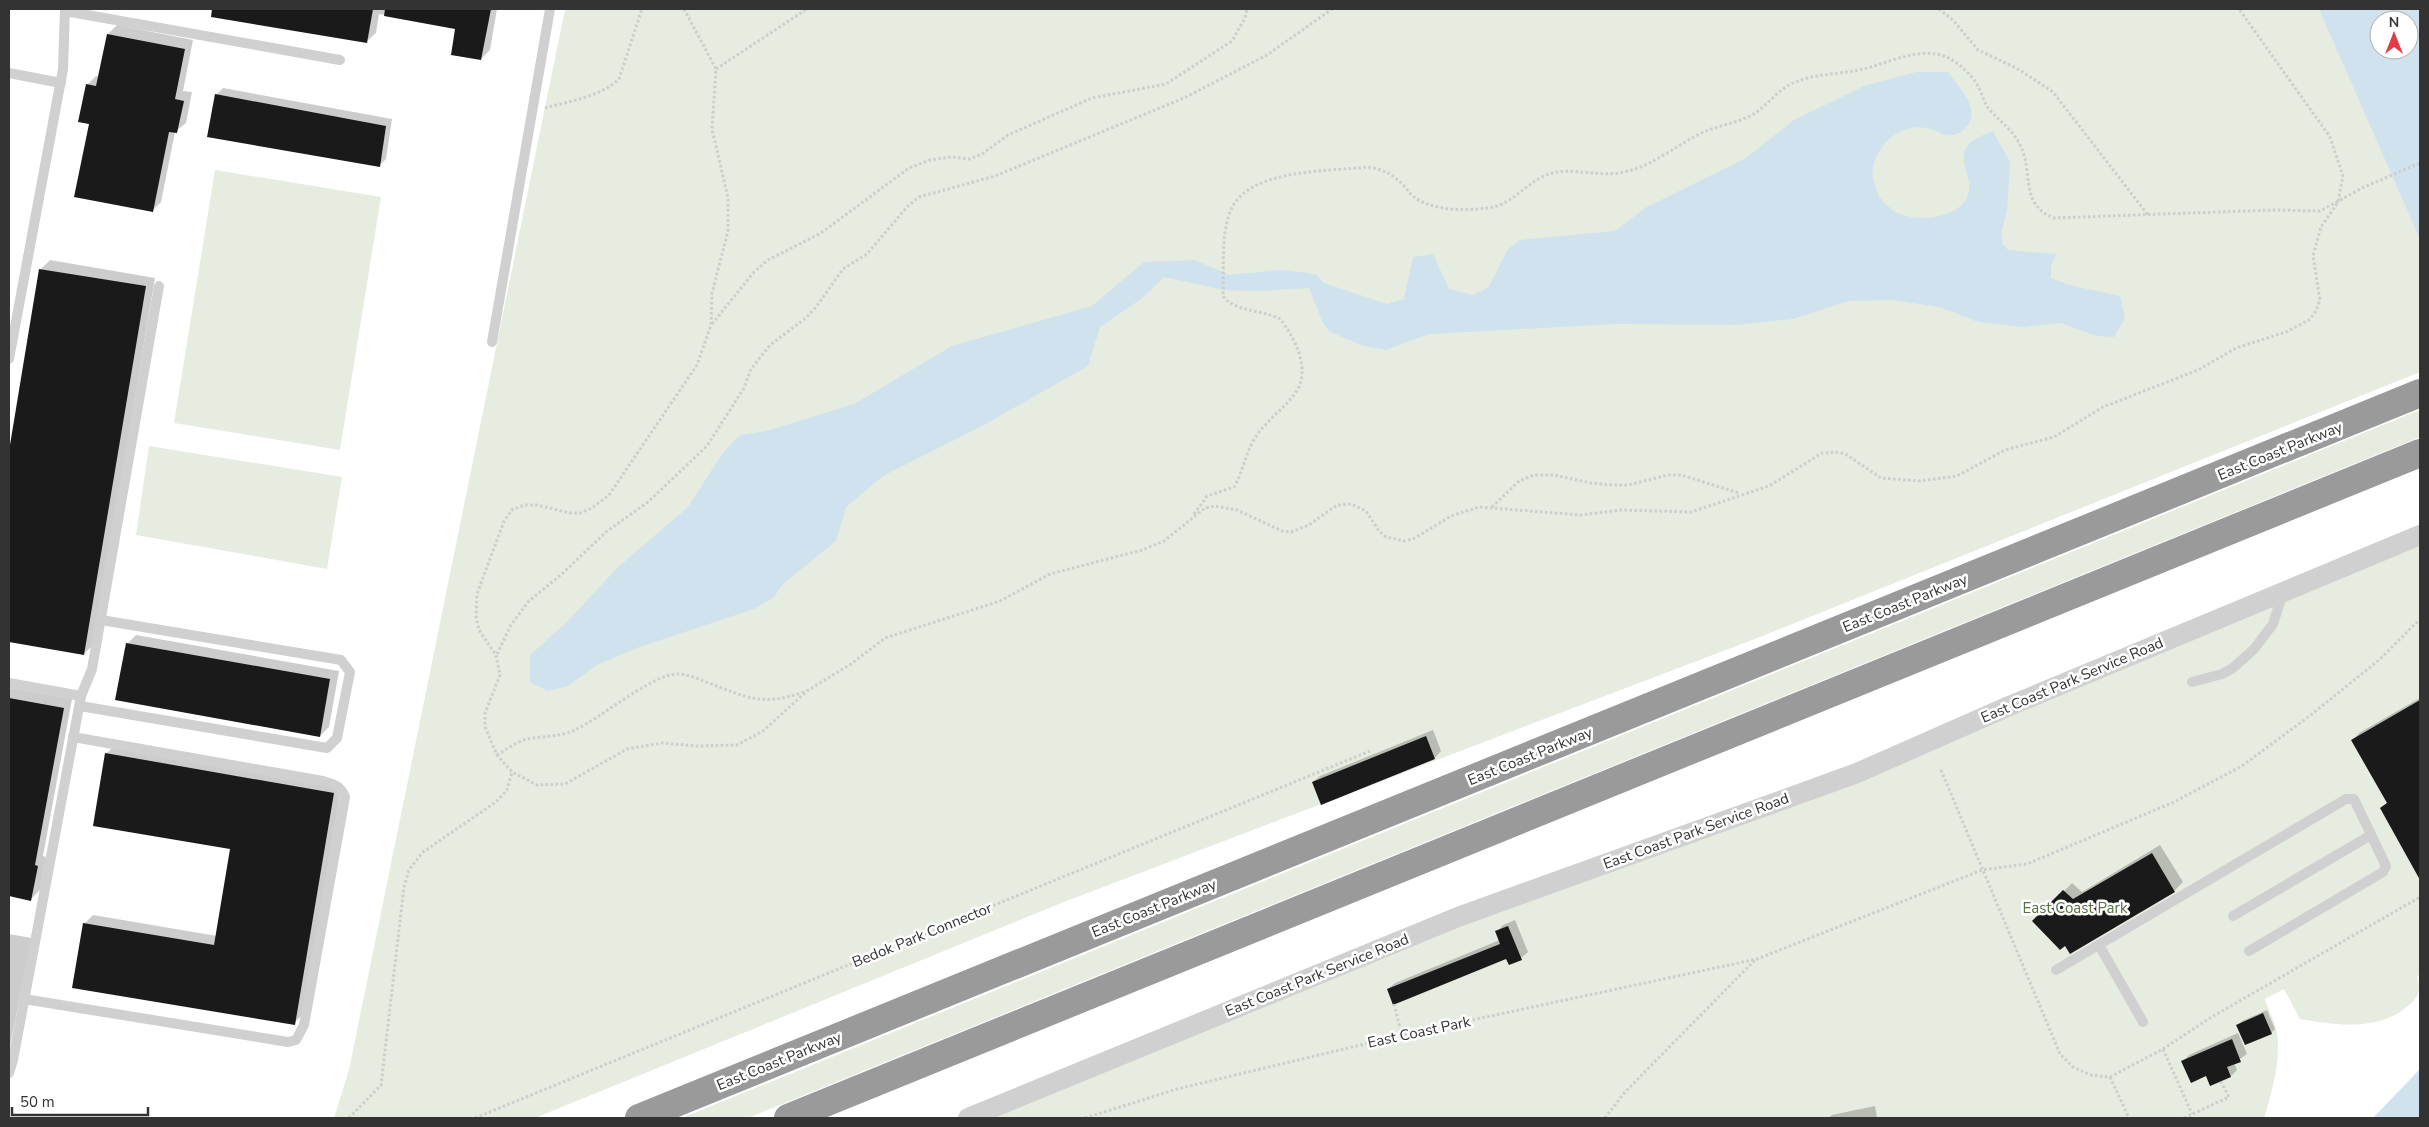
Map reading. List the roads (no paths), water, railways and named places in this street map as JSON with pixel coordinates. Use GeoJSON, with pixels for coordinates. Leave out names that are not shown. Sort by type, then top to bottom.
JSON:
{"type":"FeatureCollection","features":[{"type":"Feature","properties":{"kind":"highway","name":"East Coast Parkway"},"geometry":{"type":"LineString","coordinates":[[639,1118],[2420,393]]}},
{"type":"Feature","properties":{"kind":"highway"},"geometry":{"type":"LineString","coordinates":[[788,1118],[2420,453]]}},
{"type":"Feature","properties":{"kind":"street","name":"East Coast Park Service Road"},"geometry":{"type":"LineString","coordinates":[[968,1118],[1458,917],[1857,772],[2420,535]]}},
{"type":"Feature","properties":{"kind":"lane"},"geometry":{"type":"LineString","coordinates":[[492,342],[550,9]]}},
{"type":"Feature","properties":{"kind":"lane"},"geometry":{"type":"LineString","coordinates":[[9,359],[61,83],[65,10],[340,60]]}},
{"type":"Feature","properties":{"kind":"lane"},"geometry":{"type":"LineString","coordinates":[[9,73],[61,83]]}},
{"type":"Feature","properties":{"kind":"lane"},"geometry":{"type":"LineString","coordinates":[[9,1072],[13,1060],[80,701],[92,669],[159,286]]}},
{"type":"Feature","properties":{"kind":"lane"},"geometry":{"type":"LineString","coordinates":[[2192,682],[2228,671],[2254,649],[2273,624],[2284,591]]}},
{"type":"Feature","properties":{"kind":"lane"},"geometry":{"type":"LineString","coordinates":[[9,683],[80,701],[327,748],[337,738],[350,672],[341,660],[101,620]]}},
{"type":"Feature","properties":{"kind":"lane"},"geometry":{"type":"LineString","coordinates":[[24,999],[288,1042],[296,1040],[304,1025],[345,797],[343,790],[323,781],[74,737]]}},
{"type":"Feature","properties":{"kind":"lane"},"geometry":{"type":"LineString","coordinates":[[2056,970],[2346,799],[2354,799],[2386,866],[2383,872],[2249,951]]}},
{"type":"Feature","properties":{"kind":"lane"},"geometry":{"type":"LineString","coordinates":[[2233,916],[2371,835]]}},
{"type":"Feature","properties":{"kind":"lane"},"geometry":{"type":"LineString","coordinates":[[2099,945],[2143,1022]]}},
{"type":"Feature","properties":{"kind":"water"},"geometry":{"type":"Polygon","coordinates":[[[2319,9],[2420,9],[2420,239],[2319,9]]]}},
{"type":"Feature","properties":{"kind":"water"},"geometry":{"type":"Polygon","coordinates":[[[1916,72],[1948,72],[1967,99],[1971,114],[1970,121],[1963,130],[1955,135],[1946,135],[1934,130],[1918,127],[1902,131],[1889,139],[1879,152],[1873,167],[1874,183],[1880,197],[1894,211],[1914,217],[1938,216],[1958,208],[1965,200],[1969,191],[1969,180],[1964,160],[1965,150],[1973,140],[1993,131],[2010,162],[2007,212],[2002,229],[2002,243],[2008,250],[2056,254],[2051,267],[2051,278],[2069,285],[2120,296],[2125,318],[2114,337],[2097,336],[2061,323],[2022,327],[1978,322],[1940,307],[1891,300],[1848,301],[1793,319],[1735,325],[1615,324],[1429,334],[1386,350],[1364,346],[1330,332],[1323,323],[1309,288],[1258,291],[1224,290],[1164,277],[1141,299],[1100,327],[1088,366],[982,426],[883,476],[846,507],[836,541],[784,583],[773,598],[754,609],[634,649],[597,665],[568,686],[548,691],[530,682],[530,655],[567,622],[617,568],[688,507],[722,454],[740,435],[767,431],[854,404],[952,346],[1092,306],[1144,262],[1195,260],[1229,275],[1281,270],[1308,273],[1317,275],[1324,283],[1387,304],[1404,299],[1413,257],[1433,254],[1449,289],[1473,295],[1488,288],[1508,249],[1520,240],[1615,231],[1645,208],[1746,158],[1794,120],[1864,86],[1916,72]]]}},
{"type":"Feature","properties":{"kind":"water"},"geometry":{"type":"Polygon","coordinates":[[[2420,1069],[2420,1118],[2373,1118],[2420,1069]]]}},
{"type":"Feature","properties":{"kind":"park label","name":"East Coast Park"},"geometry":{"type":"Point","coordinates":[2075,908]}}]}
